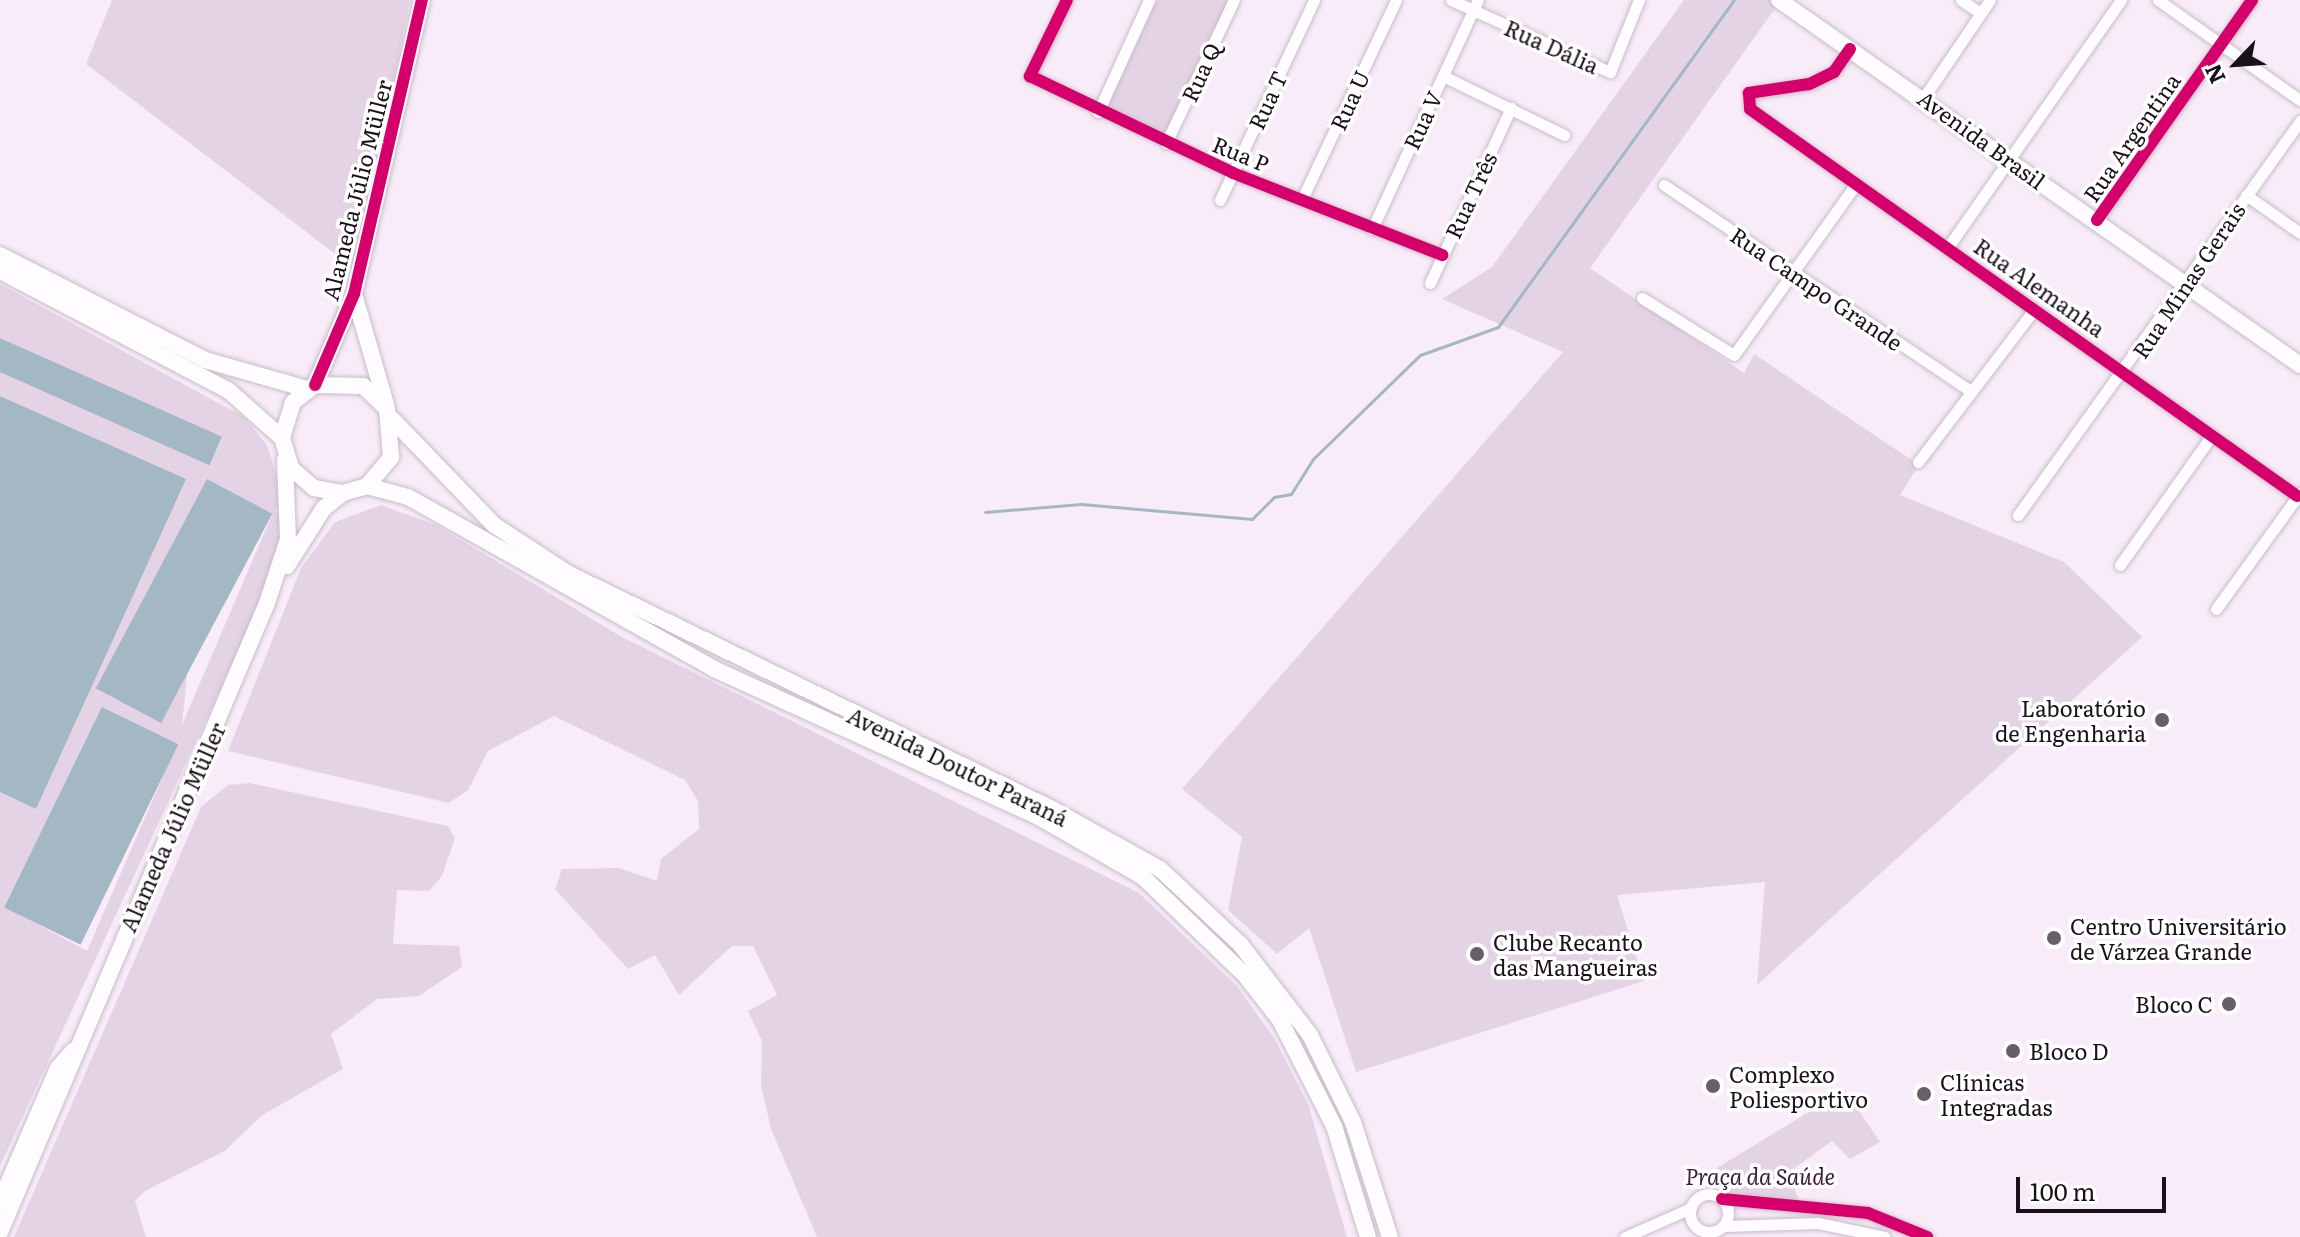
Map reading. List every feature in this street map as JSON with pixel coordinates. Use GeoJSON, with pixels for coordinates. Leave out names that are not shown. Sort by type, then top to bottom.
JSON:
{"type":"FeatureCollection","features":[{"type":"Feature","properties":{"kind":"main road","name":"Alameda Júlio Müller"},"geometry":{"type":"LineString","coordinates":[[311,387],[354,294],[422,0]]}},
{"type":"Feature","properties":{"kind":"main road","name":"Avenida Brasil"},"geometry":{"type":"LineString","coordinates":[[1779,0],[1924,97],[2008,160],[2300,365]]}},
{"type":"Feature","properties":{"kind":"main road"},"geometry":{"type":"LineString","coordinates":[[0,255],[205,360],[311,387],[363,386],[390,414],[391,457],[367,486],[343,493],[314,488],[283,446],[228,390],[0,271]]}},
{"type":"Feature","properties":{"kind":"main road","name":"Alameda Júlio Müller"},"geometry":{"type":"LineString","coordinates":[[354,294],[390,414]]}},
{"type":"Feature","properties":{"kind":"main road"},"geometry":{"type":"LineString","coordinates":[[283,446],[293,402],[311,387]]}},
{"type":"Feature","properties":{"kind":"main road","name":"Avenida Doutor Paraná"},"geometry":{"type":"LineString","coordinates":[[390,414],[494,525],[569,574],[1052,809],[1160,869],[1281,990],[1326,1063],[1372,1181],[1390,1237]]}},
{"type":"Feature","properties":{"kind":"main road","name":"Alameda Júlio Müller"},"geometry":{"type":"LineString","coordinates":[[267,603],[288,539],[283,446]]}},
{"type":"Feature","properties":{"kind":"main road","name":"Avenida Doutor Paraná"},"geometry":{"type":"LineString","coordinates":[[367,486],[408,497],[714,669],[1037,816],[1143,877],[1236,965],[1280,1020],[1334,1126],[1368,1237]]}},
{"type":"Feature","properties":{"kind":"main road","name":"Alameda Júlio Müller"},"geometry":{"type":"LineString","coordinates":[[0,1232],[74,1050],[267,603],[297,547],[343,493]]}},
{"type":"Feature","properties":{"kind":"main road","name":"Alameda Júlio Müller"},"geometry":{"type":"LineString","coordinates":[[0,1202],[58,1068],[74,1050]]}},
{"type":"Feature","properties":{"kind":"main road"},"geometry":{"type":"LineString","coordinates":[[1372,1181],[1399,1237]]}},
{"type":"Feature","properties":{"kind":"street","name":"Rua P"},"geometry":{"type":"LineString","coordinates":[[1067,0],[1030,76],[1098,112],[1233,173],[1442,255]]}},
{"type":"Feature","properties":{"kind":"street"},"geometry":{"type":"LineString","coordinates":[[1098,112],[1149,0]]}},
{"type":"Feature","properties":{"kind":"street","name":"Rua Q"},"geometry":{"type":"LineString","coordinates":[[1166,143],[1234,0]]}},
{"type":"Feature","properties":{"kind":"street","name":"Rua T"},"geometry":{"type":"LineString","coordinates":[[1220,200],[1314,0]]}},
{"type":"Feature","properties":{"kind":"street","name":"Rua U"},"geometry":{"type":"LineString","coordinates":[[1302,199],[1396,0]]}},
{"type":"Feature","properties":{"kind":"street","name":"Rua Dália"},"geometry":{"type":"LineString","coordinates":[[1451,0],[1476,5],[1610,72],[1639,0]]}},
{"type":"Feature","properties":{"kind":"street"},"geometry":{"type":"LineString","coordinates":[[1961,0],[1980,13]]}},
{"type":"Feature","properties":{"kind":"street"},"geometry":{"type":"LineString","coordinates":[[1924,97],[1990,0]]}},
{"type":"Feature","properties":{"kind":"street"},"geometry":{"type":"LineString","coordinates":[[1948,247],[2121,0]]}},
{"type":"Feature","properties":{"kind":"street"},"geometry":{"type":"LineString","coordinates":[[2158,0],[2300,100]]}},
{"type":"Feature","properties":{"kind":"street","name":"Rua Argentina"},"geometry":{"type":"LineString","coordinates":[[2097,220],[2252,0]]}},
{"type":"Feature","properties":{"kind":"street","name":"Rua V"},"geometry":{"type":"LineString","coordinates":[[1372,229],[1476,5]]}},
{"type":"Feature","properties":{"kind":"street","name":"Rua Alemanha"},"geometry":{"type":"LineString","coordinates":[[1850,49],[1834,72],[1809,84],[1749,93],[1757,115],[2299,494]]}},
{"type":"Feature","properties":{"kind":"street"},"geometry":{"type":"LineString","coordinates":[[1443,76],[1564,135]]}},
{"type":"Feature","properties":{"kind":"street","name":"Rua Três"},"geometry":{"type":"LineString","coordinates":[[1430,283],[1511,108]]}},
{"type":"Feature","properties":{"kind":"street","name":"Rua Minas Gerais"},"geometry":{"type":"LineString","coordinates":[[2018,515],[2126,372],[2300,121]]}},
{"type":"Feature","properties":{"kind":"street"},"geometry":{"type":"LineString","coordinates":[[1642,298],[1734,355],[1856,184]]}},
{"type":"Feature","properties":{"kind":"street","name":"Rua Campo Grande"},"geometry":{"type":"LineString","coordinates":[[1664,185],[1971,391]]}},
{"type":"Feature","properties":{"kind":"street"},"geometry":{"type":"LineString","coordinates":[[2246,195],[2300,233]]}},
{"type":"Feature","properties":{"kind":"street"},"geometry":{"type":"LineString","coordinates":[[1918,462],[2034,310]]}},
{"type":"Feature","properties":{"kind":"street"},"geometry":{"type":"LineString","coordinates":[[2120,565],[2212,435]]}},
{"type":"Feature","properties":{"kind":"street"},"geometry":{"type":"LineString","coordinates":[[2216,609],[2299,494]]}},
{"type":"Feature","properties":{"kind":"street"},"geometry":{"type":"LineString","coordinates":[[1625,1237],[1691,1208],[1702,1195],[1868,1213],[1927,1237]]}},
{"type":"Feature","properties":{"kind":"street"},"geometry":{"type":"LineString","coordinates":[[1722,1199],[1724,1226]]}},
{"type":"Feature","properties":{"kind":"street"},"geometry":{"type":"LineString","coordinates":[[1691,1208],[1692,1223],[1705,1233]]}},
{"type":"Feature","properties":{"kind":"street"},"geometry":{"type":"LineString","coordinates":[[1691,1237],[1724,1226],[1818,1223],[1885,1237]]}},
{"type":"Feature","properties":{"kind":"green space"},"geometry":{"type":"Polygon","coordinates":[[[112,0],[410,0],[355,269],[86,64],[112,0]]]}},
{"type":"Feature","properties":{"kind":"green space"},"geometry":{"type":"Polygon","coordinates":[[[1157,0],[1230,0],[1165,140],[1105,112],[1157,0]]]}},
{"type":"Feature","properties":{"kind":"green space"},"geometry":{"type":"Polygon","coordinates":[[[1684,0],[1781,0],[1590,268],[1744,373],[1754,354],[1919,465],[1900,495],[2064,562],[2142,637],[1757,985],[1765,882],[1617,895],[1644,981],[1356,1072],[1309,928],[1277,954],[1228,910],[1242,837],[1182,789],[1563,352],[1442,299],[1492,267],[1684,0]]]}},
{"type":"Feature","properties":{"kind":"green space"},"geometry":{"type":"Polygon","coordinates":[[[0,284],[244,417],[267,445],[285,503],[274,512],[283,511],[279,552],[255,614],[0,1166],[0,792],[36,809],[185,479],[0,396],[0,369],[210,463],[222,438],[0,338],[0,284]],[[207,479],[182,725],[272,515],[207,479]],[[102,707],[17,913],[87,951],[177,744],[102,707]]]}},
{"type":"Feature","properties":{"kind":"green space"},"geometry":{"type":"Polygon","coordinates":[[[381,505],[436,525],[622,637],[1139,893],[1237,986],[1274,1038],[1308,1104],[1347,1237],[817,1237],[771,1129],[761,1085],[762,1041],[748,1011],[777,995],[753,946],[732,946],[679,995],[655,955],[628,969],[555,889],[562,869],[619,868],[657,881],[661,859],[699,829],[698,801],[685,780],[554,716],[488,751],[468,790],[449,803],[228,751],[301,568],[335,522],[381,505]]]}},
{"type":"Feature","properties":{"kind":"green space"},"geometry":{"type":"Polygon","coordinates":[[[249,783],[448,826],[455,838],[442,876],[429,891],[397,890],[393,944],[459,946],[462,967],[419,996],[377,999],[331,1034],[343,1069],[261,1116],[225,1151],[145,1191],[135,1201],[146,1237],[14,1237],[201,807],[228,785],[249,783]]]}},
{"type":"Feature","properties":{"kind":"green space","name":"Praça da Saúde"},"geometry":{"type":"Polygon","coordinates":[[[1845,1090],[1880,1142],[1850,1159],[1832,1141],[1789,1172],[1801,1207],[1731,1196],[1713,1183],[1717,1168],[1845,1090]]]}},
{"type":"Feature","properties":{"kind":"water"},"geometry":{"type":"Polygon","coordinates":[[[0,338],[222,437],[209,465],[0,372],[0,338]]]}},
{"type":"Feature","properties":{"kind":"water"},"geometry":{"type":"Polygon","coordinates":[[[0,396],[186,479],[36,809],[0,792],[0,396]]]}},
{"type":"Feature","properties":{"kind":"water"},"geometry":{"type":"Polygon","coordinates":[[[207,479],[272,514],[161,723],[96,688],[207,479]]]}},
{"type":"Feature","properties":{"kind":"water"},"geometry":{"type":"Polygon","coordinates":[[[102,707],[178,744],[81,945],[4,907],[102,707]]]}},
{"type":"Feature","properties":{"kind":"waterway"},"geometry":{"type":"LineString","coordinates":[[985,512],[1081,504],[1252,519],[1274,497],[1291,494],[1313,459],[1420,355],[1498,327],[1734,0]]}},
{"type":"Feature","properties":{"kind":"cycle path"},"geometry":{"type":"LineString","coordinates":[[315,385],[354,294],[422,0]]}},
{"type":"Feature","properties":{"kind":"cycle path"},"geometry":{"type":"LineString","coordinates":[[1067,0],[1030,76],[1233,173],[1442,255]]}},
{"type":"Feature","properties":{"kind":"cycle path"},"geometry":{"type":"LineString","coordinates":[[2097,220],[2252,0]]}},
{"type":"Feature","properties":{"kind":"cycle path"},"geometry":{"type":"LineString","coordinates":[[1850,49],[1834,72],[1809,84],[1749,93],[1750,109],[2297,496]]}},
{"type":"Feature","properties":{"kind":"cycle path"},"geometry":{"type":"LineString","coordinates":[[1722,1199],[1868,1213],[1927,1237]]}},
{"type":"Feature","properties":{"kind":"place","name":"Laboratório de Engenharia"},"geometry":{"type":"Point","coordinates":[2162,720]}},
{"type":"Feature","properties":{"kind":"place","name":"Centro Universitário de Várzea Grande"},"geometry":{"type":"Point","coordinates":[2054,938]}},
{"type":"Feature","properties":{"kind":"place","name":"Clube Recanto das Mangueiras"},"geometry":{"type":"Point","coordinates":[1477,954]}},
{"type":"Feature","properties":{"kind":"place","name":"Bloco C"},"geometry":{"type":"Point","coordinates":[2229,1004]}},
{"type":"Feature","properties":{"kind":"place","name":"Bloco D"},"geometry":{"type":"Point","coordinates":[2013,1051]}},
{"type":"Feature","properties":{"kind":"place","name":"Complexo Poliesportivo"},"geometry":{"type":"Point","coordinates":[1713,1086]}},
{"type":"Feature","properties":{"kind":"place","name":"Clínicas Integradas"},"geometry":{"type":"Point","coordinates":[1924,1094]}}]}
